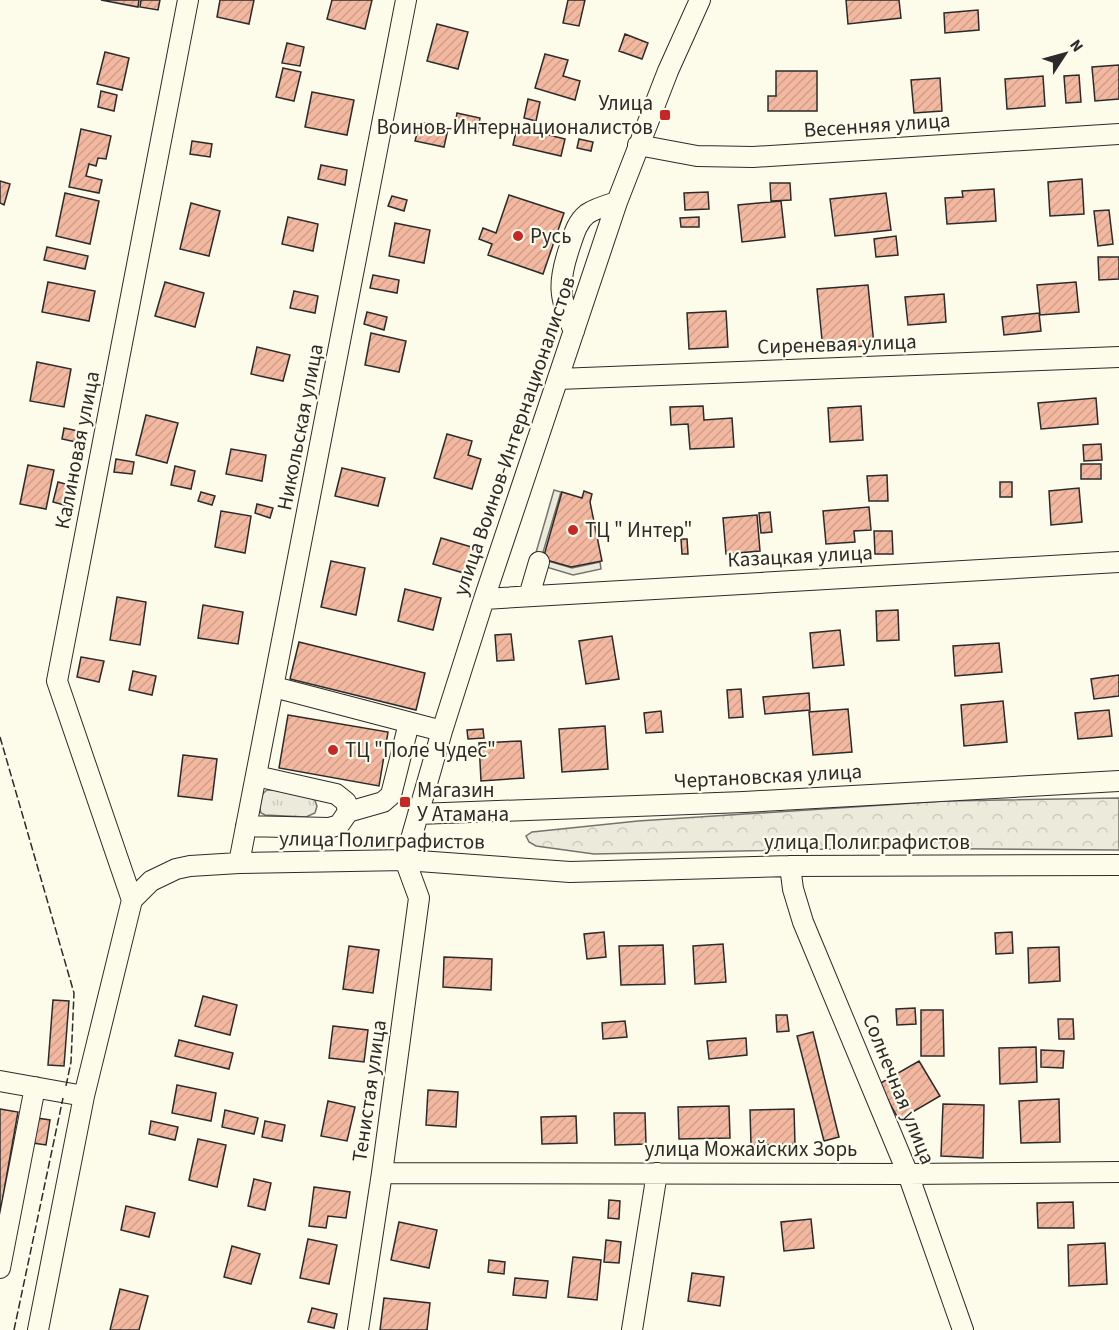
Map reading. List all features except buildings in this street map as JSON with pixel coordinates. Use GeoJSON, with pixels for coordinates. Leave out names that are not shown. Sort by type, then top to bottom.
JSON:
{"type":"FeatureCollection","features":[{"type":"Feature","properties":{"kind":"street","name":"Калиновая улица"},"geometry":{"type":"LineString","coordinates":[[132,900],[57,681],[188,0]]}},
{"type":"Feature","properties":{"kind":"street","name":"Никольская улица"},"geometry":{"type":"LineString","coordinates":[[239,863],[406,0]]}},
{"type":"Feature","properties":{"kind":"street","name":"улица Воинов-Интернационалистов"},"geometry":{"type":"LineString","coordinates":[[405,860],[442,731],[484,599],[617,202],[638,145],[700,0]]}},
{"type":"Feature","properties":{"kind":"street","name":"Весенняя улица"},"geometry":{"type":"LineString","coordinates":[[638,145],[697,156],[753,157],[1119,134]]}},
{"type":"Feature","properties":{"kind":"street"},"geometry":{"type":"LineString","coordinates":[[574,330],[562,302],[560,288],[562,269],[575,230],[582,219],[599,208],[617,202]]}},
{"type":"Feature","properties":{"kind":"street","name":"Сиреневая улица"},"geometry":{"type":"LineString","coordinates":[[558,379],[1119,357]]}},
{"type":"Feature","properties":{"kind":"street"},"geometry":{"type":"LineString","coordinates":[[529,596],[539,562]]}},
{"type":"Feature","properties":{"kind":"street","name":"Казацкая улица"},"geometry":{"type":"LineString","coordinates":[[484,599],[1119,562]]}},
{"type":"Feature","properties":{"kind":"street"},"geometry":{"type":"LineString","coordinates":[[274,687],[442,731]]}},
{"type":"Feature","properties":{"kind":"street"},"geometry":{"type":"LineString","coordinates":[[246,826],[329,828],[339,825],[348,812],[383,802],[391,795],[409,723]]}},
{"type":"Feature","properties":{"kind":"street"},"geometry":{"type":"LineString","coordinates":[[256,776],[336,794],[346,802],[348,812]]}},
{"type":"Feature","properties":{"kind":"street","name":"Чертановская улица"},"geometry":{"type":"LineString","coordinates":[[418,814],[744,802],[1119,781]]}},
{"type":"Feature","properties":{"kind":"street","name":"улица Полиграфистов"},"geometry":{"type":"LineString","coordinates":[[132,900],[150,880],[176,869],[239,863],[405,860],[570,872],[790,867],[1119,865]]}},
{"type":"Feature","properties":{"kind":"street","name":"Тенистая улица"},"geometry":{"type":"LineString","coordinates":[[358,1330],[382,1173],[419,898],[405,860]]}},
{"type":"Feature","properties":{"kind":"street","name":"Солнечная улица"},"geometry":{"type":"LineString","coordinates":[[790,867],[793,889],[803,922],[908,1174],[963,1330]]}},
{"type":"Feature","properties":{"kind":"street"},"geometry":{"type":"LineString","coordinates":[[38,1330],[84,1096],[132,900]]}},
{"type":"Feature","properties":{"kind":"street"},"geometry":{"type":"LineString","coordinates":[[0,1081],[84,1096]]}},
{"type":"Feature","properties":{"kind":"street"},"geometry":{"type":"LineString","coordinates":[[0,1268],[35,1087]]}},
{"type":"Feature","properties":{"kind":"street","name":"улица Можайских Зорь"},"geometry":{"type":"LineString","coordinates":[[382,1173],[1119,1172]]}},
{"type":"Feature","properties":{"kind":"street"},"geometry":{"type":"LineString","coordinates":[[632,1330],[657,1173]]}},
{"type":"Feature","properties":{"kind":"green space"},"geometry":{"type":"Polygon","coordinates":[[[267,790],[314,798],[317,806],[315,813],[306,817],[265,815],[261,813],[259,803],[267,790]]]}},
{"type":"Feature","properties":{"kind":"green space"},"geometry":{"type":"Polygon","coordinates":[[[1119,798],[1119,850],[879,848],[594,854],[536,846],[529,842],[526,836],[532,832],[638,821],[945,801],[1119,798]]]}},
{"type":"Feature","properties":{"kind":"shaded area"},"geometry":{"type":"Polygon","coordinates":[[[554,490],[561,492],[541,559],[572,568],[600,562],[601,569],[573,575],[533,563],[554,490]]]}},
{"type":"Feature","properties":{"kind":"fence"},"geometry":{"type":"LineString","coordinates":[[0,737],[74,993],[71,1062],[66,1086]]}},
{"type":"Feature","properties":{"kind":"fence"},"geometry":{"type":"LineString","coordinates":[[14,1330],[63,1098]]}},
{"type":"Feature","properties":{"kind":"place","name":"Улица Воинов-Интернационалистов"},"geometry":{"type":"Point","coordinates":[665,115]}},
{"type":"Feature","properties":{"kind":"place","name":"Русь"},"geometry":{"type":"Point","coordinates":[518,236]}},
{"type":"Feature","properties":{"kind":"place","name":"ТЦ \" Интер\""},"geometry":{"type":"Point","coordinates":[573,530]}},
{"type":"Feature","properties":{"kind":"place","name":"ТЦ \"Поле Чудес\""},"geometry":{"type":"Point","coordinates":[333,750]}},
{"type":"Feature","properties":{"kind":"place","name":"Магазин У Атамана"},"geometry":{"type":"Point","coordinates":[405,802]}}]}
